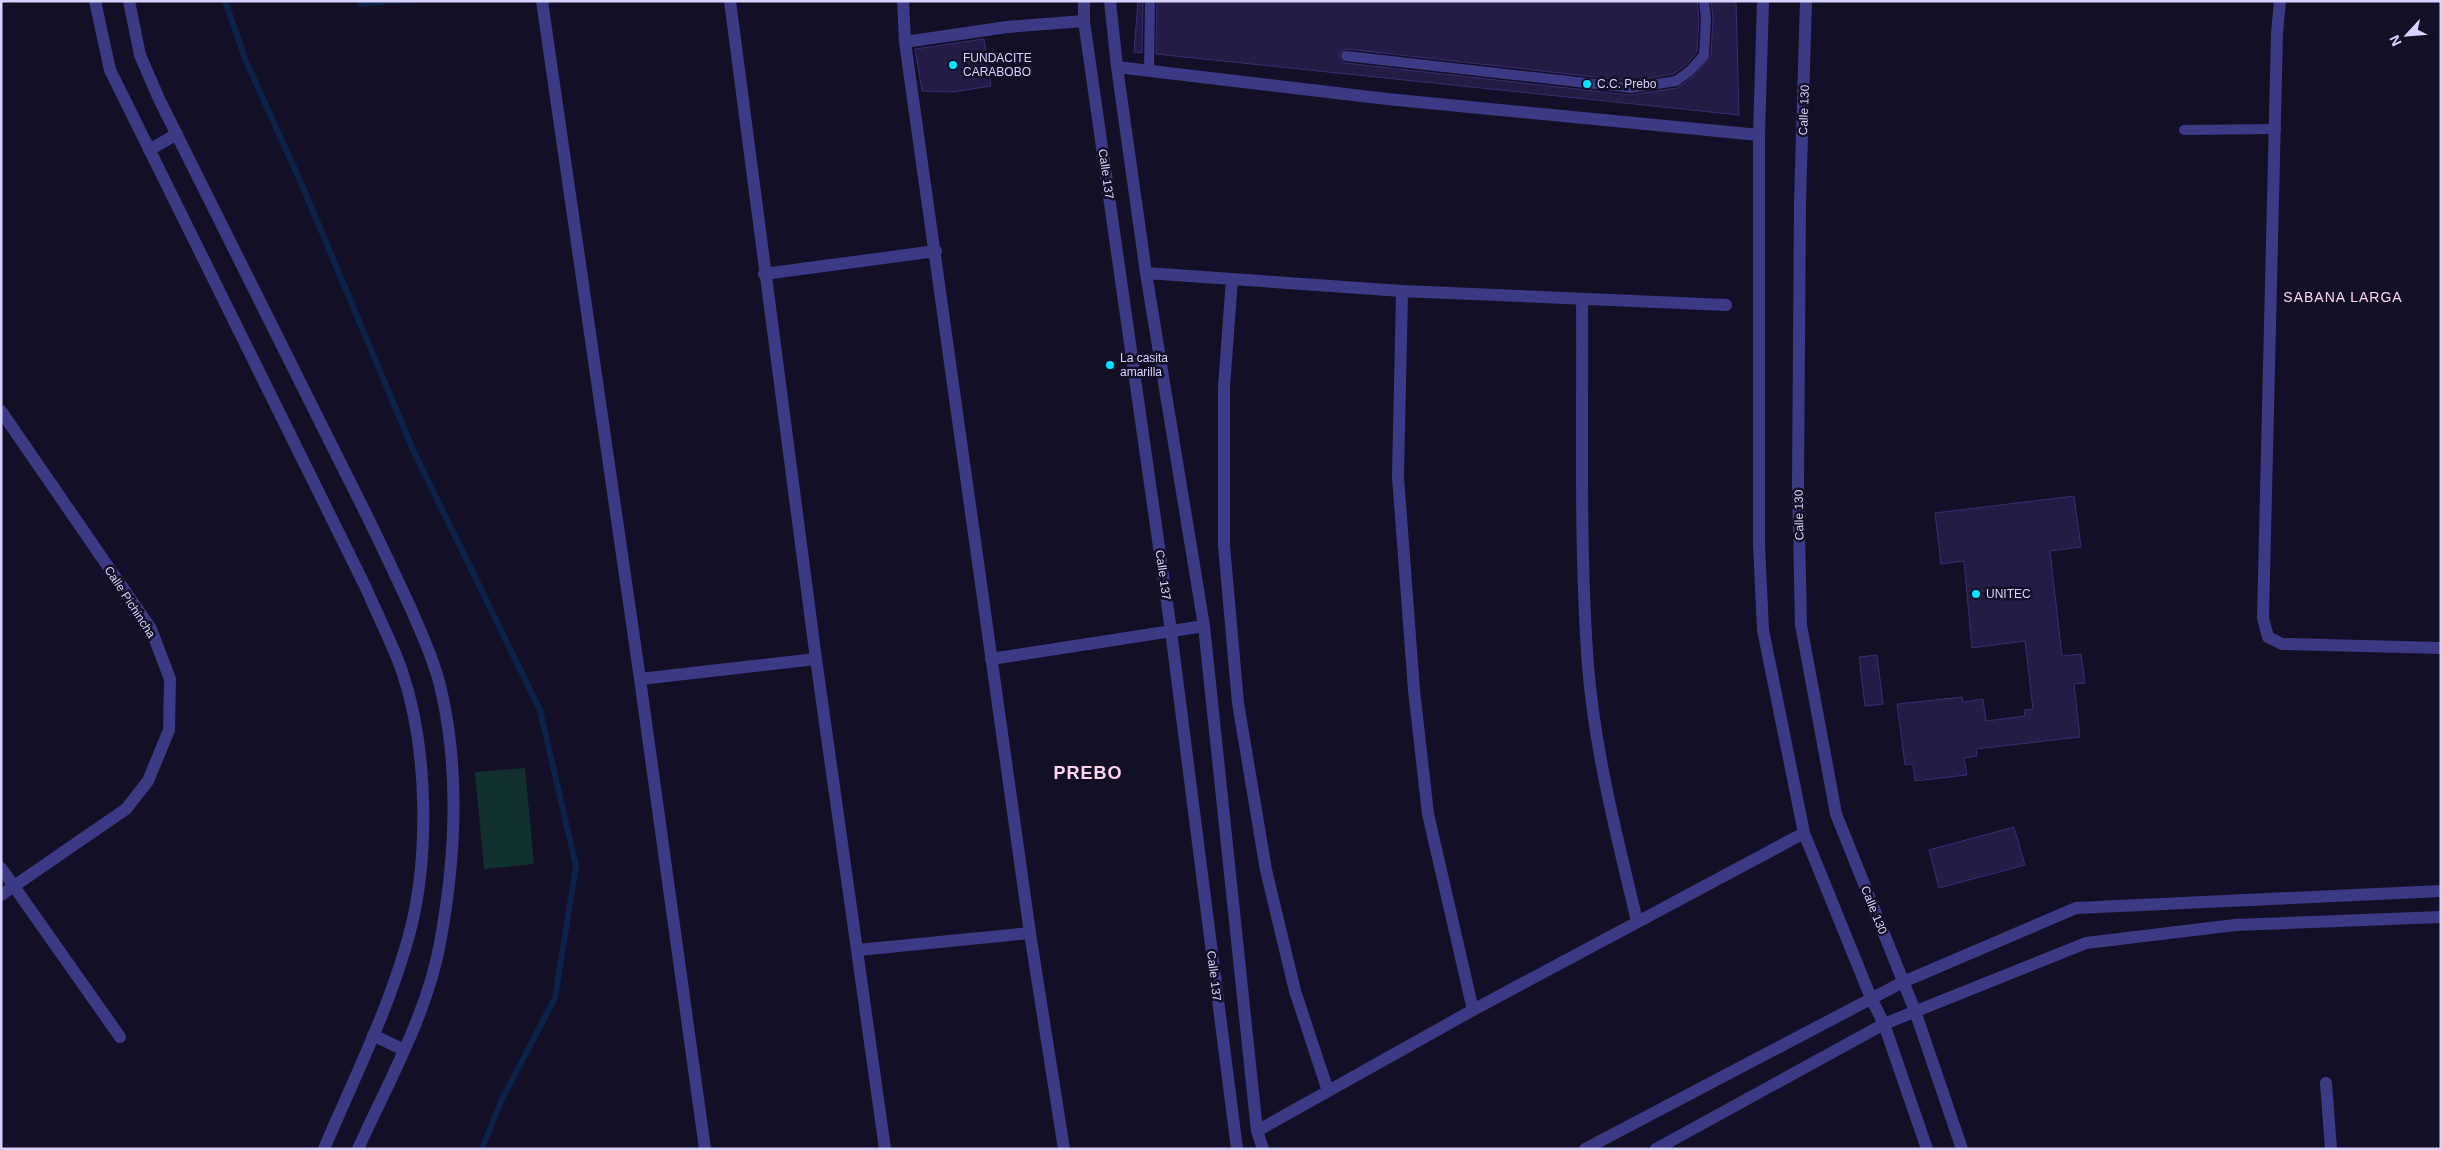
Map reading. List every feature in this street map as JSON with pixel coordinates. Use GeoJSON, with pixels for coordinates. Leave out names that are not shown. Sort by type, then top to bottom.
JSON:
{"type":"FeatureCollection","features":[{"type":"Feature","properties":{"kind":"street"},"geometry":{"type":"LineString","coordinates":[[95,1],[110,70],[366,588],[401,668],[413,712],[421,780],[423,835],[418,894],[406,947],[389,996],[324,1149]]}},
{"type":"Feature","properties":{"kind":"street"},"geometry":{"type":"LineString","coordinates":[[128,1],[140,55],[177,134],[395,573],[434,664],[442,694],[451,759],[454,827],[451,866],[440,944],[422,1004],[404,1050],[358,1149]]}},
{"type":"Feature","properties":{"kind":"street"},"geometry":{"type":"LineString","coordinates":[[542,1],[640,679],[705,1149]]}},
{"type":"Feature","properties":{"kind":"street"},"geometry":{"type":"LineString","coordinates":[[730,1],[764,274],[885,1149]]}},
{"type":"Feature","properties":{"kind":"street"},"geometry":{"type":"LineString","coordinates":[[903,1],[906,42],[991,659],[1030,933],[1064,1149]]}},
{"type":"Feature","properties":{"kind":"street","name":"Calle 137"},"geometry":{"type":"LineString","coordinates":[[1084,1],[1084,21],[1171,631],[1237,1149]]}},
{"type":"Feature","properties":{"kind":"street"},"geometry":{"type":"LineString","coordinates":[[1110,1],[1117,67],[1146,272],[1204,626],[1257,1131],[1263,1149]]}},
{"type":"Feature","properties":{"kind":"street"},"geometry":{"type":"LineString","coordinates":[[1763,1],[1759,135],[1759,545],[1762,630],[1804,833],[1884,1024],[1927,1149]]}},
{"type":"Feature","properties":{"kind":"street","name":"Calle 130"},"geometry":{"type":"LineString","coordinates":[[1806,1],[1800,202],[1798,475],[1801,625],[1836,814],[1915,1011],[1962,1149]]}},
{"type":"Feature","properties":{"kind":"street"},"geometry":{"type":"LineString","coordinates":[[2280,1],[2263,618],[2268,637],[2282,644],[2441,648]]}},
{"type":"Feature","properties":{"kind":"street"},"geometry":{"type":"LineString","coordinates":[[906,42],[1007,27],[1084,21]]}},
{"type":"Feature","properties":{"kind":"street"},"geometry":{"type":"LineString","coordinates":[[1117,67],[1387,99],[1759,135]]}},
{"type":"Feature","properties":{"kind":"street"},"geometry":{"type":"LineString","coordinates":[[149,150],[177,134]]}},
{"type":"Feature","properties":{"kind":"street"},"geometry":{"type":"LineString","coordinates":[[764,274],[936,251]]}},
{"type":"Feature","properties":{"kind":"street"},"geometry":{"type":"LineString","coordinates":[[1146,272],[1402,291],[1726,305]]}},
{"type":"Feature","properties":{"kind":"street"},"geometry":{"type":"LineString","coordinates":[[1232,278],[1224,387],[1224,546],[1238,703],[1266,870],[1295,991],[1328,1091]]}},
{"type":"Feature","properties":{"kind":"street"},"geometry":{"type":"LineString","coordinates":[[1402,291],[1398,477],[1414,690],[1428,814],[1473,1010]]}},
{"type":"Feature","properties":{"kind":"street"},"geometry":{"type":"LineString","coordinates":[[1582,299],[1584,556],[1588,666],[1606,789],[1637,921]]}},
{"type":"Feature","properties":{"kind":"street","name":"Calle Pichincha"},"geometry":{"type":"LineString","coordinates":[[1,411],[151,629],[170,679],[169,730],[148,781],[126,810],[1,894]]}},
{"type":"Feature","properties":{"kind":"street"},"geometry":{"type":"LineString","coordinates":[[991,659],[1204,626]]}},
{"type":"Feature","properties":{"kind":"street"},"geometry":{"type":"LineString","coordinates":[[640,679],[816,659]]}},
{"type":"Feature","properties":{"kind":"street"},"geometry":{"type":"LineString","coordinates":[[1257,1131],[1473,1010],[1804,833]]}},
{"type":"Feature","properties":{"kind":"street"},"geometry":{"type":"LineString","coordinates":[[1,868],[120,1037]]}},
{"type":"Feature","properties":{"kind":"street"},"geometry":{"type":"LineString","coordinates":[[1585,1149],[1903,982],[2076,908],[2441,891]]}},
{"type":"Feature","properties":{"kind":"street"},"geometry":{"type":"LineString","coordinates":[[1656,1149],[1884,1024],[2086,942],[2235,925],[2441,917]]}},
{"type":"Feature","properties":{"kind":"street"},"geometry":{"type":"LineString","coordinates":[[858,950],[1030,933]]}},
{"type":"Feature","properties":{"kind":"street"},"geometry":{"type":"LineString","coordinates":[[373,1035],[404,1050]]}},
{"type":"Feature","properties":{"kind":"street"},"geometry":{"type":"LineString","coordinates":[[2326,1083],[2331,1149]]}},
{"type":"Feature","properties":{"kind":"lane"},"geometry":{"type":"LineString","coordinates":[[1149,71],[1150,1]]}},
{"type":"Feature","properties":{"kind":"lane"},"geometry":{"type":"LineString","coordinates":[[1346,56],[1631,88],[1676,81],[1690,71],[1704,55],[1706,18],[1704,1]]}},
{"type":"Feature","properties":{"kind":"lane"},"geometry":{"type":"LineString","coordinates":[[2184,130],[2276,129]]}},
{"type":"Feature","properties":{"kind":"green space"},"geometry":{"type":"Polygon","coordinates":[[[525,768],[534,864],[484,869],[475,772],[525,768]]]}},
{"type":"Feature","properties":{"kind":"water"},"geometry":{"type":"Polygon","coordinates":[[[357,1],[431,1],[358,7],[357,1]]]}},
{"type":"Feature","properties":{"kind":"building"},"geometry":{"type":"Polygon","coordinates":[[[1138,1],[1143,1],[1142,53],[1134,52],[1138,1]]]}},
{"type":"Feature","properties":{"kind":"building","name":"C.C. Prebo"},"geometry":{"type":"Polygon","coordinates":[[[1157,1],[1697,1],[1699,18],[1697,52],[1685,66],[1673,74],[1631,81],[1347,49],[1343,50],[1339,55],[1340,59],[1345,63],[1630,95],[1677,88],[1694,76],[1711,55],[1713,18],[1711,1],[1736,1],[1739,115],[1156,54],[1157,1]]]}},
{"type":"Feature","properties":{"kind":"building","name":"FUNDACITE CARABOBO"},"geometry":{"type":"Polygon","coordinates":[[[984,39],[991,86],[953,92],[922,91],[915,49],[984,39]]]}},
{"type":"Feature","properties":{"kind":"building"},"geometry":{"type":"Polygon","coordinates":[[[2074,496],[2081,547],[2050,551],[2062,656],[2081,654],[2085,683],[2074,684],[2080,737],[1976,749],[1977,756],[1964,758],[1967,775],[1915,781],[1913,764],[1905,765],[1897,704],[1962,697],[1963,702],[1983,699],[1986,721],[2025,716],[2024,710],[2033,709],[2025,641],[1972,648],[1964,561],[1941,564],[1935,513],[2074,496]]]}},
{"type":"Feature","properties":{"kind":"building"},"geometry":{"type":"Polygon","coordinates":[[[1877,655],[1883,704],[1865,706],[1859,657],[1877,655]]]}},
{"type":"Feature","properties":{"kind":"building"},"geometry":{"type":"Polygon","coordinates":[[[2014,827],[2025,865],[1939,888],[1929,850],[2014,827]]]}},
{"type":"Feature","properties":{"kind":"waterway"},"geometry":{"type":"LineString","coordinates":[[225,1],[246,61],[302,185],[414,452],[540,710],[576,866],[555,998],[501,1101],[482,1149]]}},
{"type":"Feature","properties":{"kind":"place","name":"FUNDACITE CARABOBO"},"geometry":{"type":"Point","coordinates":[953,65]}},
{"type":"Feature","properties":{"kind":"place","name":"C.C. Prebo"},"geometry":{"type":"Point","coordinates":[1587,84]}},
{"type":"Feature","properties":{"kind":"place","name":"La casita amarilla"},"geometry":{"type":"Point","coordinates":[1110,365]}},
{"type":"Feature","properties":{"kind":"place","name":"UNITEC"},"geometry":{"type":"Point","coordinates":[1976,594]}},
{"type":"Feature","properties":{"kind":"district","name":"SABANA LARGA"},"geometry":{"type":"Point","coordinates":[2343,297]}},
{"type":"Feature","properties":{"kind":"district","name":"PREBO"},"geometry":{"type":"Point","coordinates":[1088,773]}}]}
